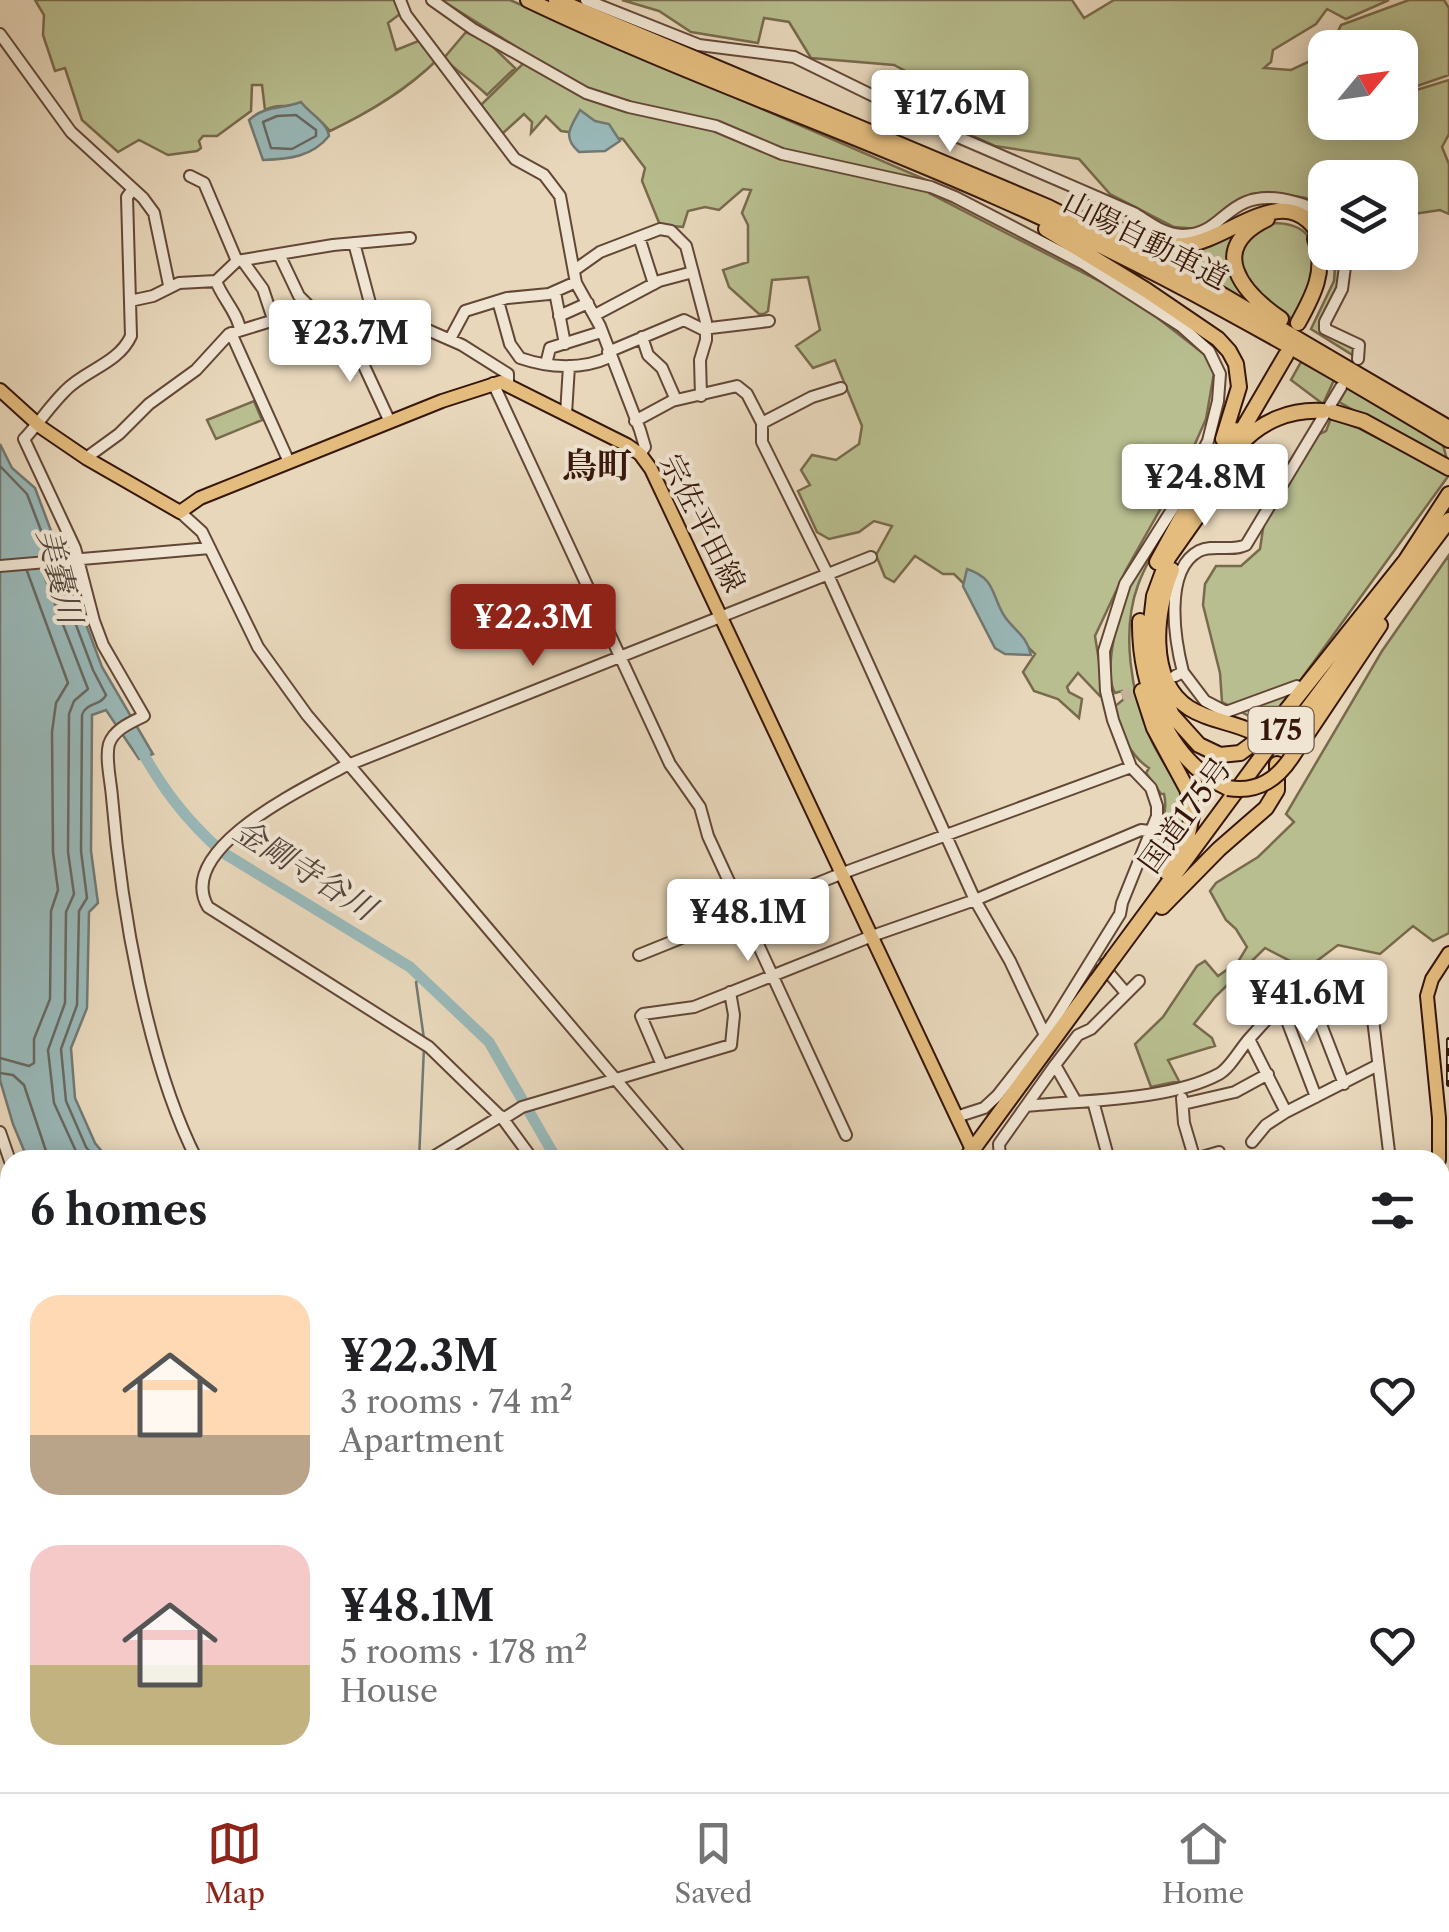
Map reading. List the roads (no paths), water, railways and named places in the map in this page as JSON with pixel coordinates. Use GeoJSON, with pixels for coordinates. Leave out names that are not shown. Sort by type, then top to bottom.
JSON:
{"type":"FeatureCollection","features":[{"type":"Feature","properties":{"kind":"highway","name":"山陽自動車道"},"geometry":{"type":"LineString","coordinates":[[528,0],[635,49],[996,196],[1231,314],[1449,440]]}},
{"type":"Feature","properties":{"kind":"highway","name":"山陽自動車道"},"geometry":{"type":"LineString","coordinates":[[556,0],[639,38],[943,161],[1134,248],[1336,359],[1449,428]]}},
{"type":"Feature","properties":{"kind":"highway"},"geometry":{"type":"LineString","coordinates":[[943,161],[1144,239],[1169,244],[1200,242],[1252,216],[1278,211],[1308,221]]}},
{"type":"Feature","properties":{"kind":"highway"},"geometry":{"type":"LineString","coordinates":[[996,196],[1015,212],[1146,290],[1218,339],[1236,364],[1239,387],[1211,497],[1168,558],[1154,596],[1150,621],[1150,656],[1158,686],[1180,726],[1199,745],[1220,754],[1240,753],[1270,731],[1406,560]]}},
{"type":"Feature","properties":{"kind":"highway"},"geometry":{"type":"LineString","coordinates":[[1308,230],[1296,222],[1264,220],[1244,235],[1235,260],[1237,275],[1260,304],[1336,359]]}},
{"type":"Feature","properties":{"kind":"highway"},"geometry":{"type":"LineString","coordinates":[[1319,270],[1301,324],[1320,295],[1326,270]]}},
{"type":"Feature","properties":{"kind":"highway"},"geometry":{"type":"LineString","coordinates":[[1106,968],[1192,823],[1187,789],[1147,710],[1140,680],[1140,618],[1157,563],[1283,354]]}},
{"type":"Feature","properties":{"kind":"highway"},"geometry":{"type":"LineString","coordinates":[[1225,453],[1272,419],[1300,411],[1328,412],[1363,422],[1442,464]]}},
{"type":"Feature","properties":{"kind":"highway","name":"175"},"geometry":{"type":"LineString","coordinates":[[1406,560],[1449,494]]}},
{"type":"Feature","properties":{"kind":"highway","name":"国道175号"},"geometry":{"type":"LineString","coordinates":[[979,1150],[1106,968],[1449,502]]}},
{"type":"Feature","properties":{"kind":"highway"},"geometry":{"type":"LineString","coordinates":[[1140,650],[1150,692],[1169,732],[1194,764],[1228,788],[1244,790],[1265,784],[1294,756],[1449,520]]}},
{"type":"Feature","properties":{"kind":"highway","name":"国道175号"},"geometry":{"type":"LineString","coordinates":[[1106,968],[1162,907],[1449,520]]}},
{"type":"Feature","properties":{"kind":"highway"},"geometry":{"type":"LineString","coordinates":[[1182,540],[1161,611],[1160,648],[1165,677],[1188,708],[1255,734]]}},
{"type":"Feature","properties":{"kind":"highway"},"geometry":{"type":"LineString","coordinates":[[1162,907],[1266,808],[1277,790],[1278,764]]}},
{"type":"Feature","properties":{"kind":"main road"},"geometry":{"type":"LineString","coordinates":[[0,390],[38,424],[86,458],[180,512],[200,498],[288,462],[503,382]]}},
{"type":"Feature","properties":{"kind":"main road","name":"宗佐平田線"},"geometry":{"type":"LineString","coordinates":[[503,382],[640,454],[651,469],[970,1150]]}},
{"type":"Feature","properties":{"kind":"main road"},"geometry":{"type":"LineString","coordinates":[[1438,1150],[1438,1095],[1427,996],[1441,962],[1449,953]]}},
{"type":"Feature","properties":{"kind":"street"},"geometry":{"type":"LineString","coordinates":[[400,0],[406,15],[516,159],[552,184],[565,210],[576,282],[595,315],[646,446],[640,454]]}},
{"type":"Feature","properties":{"kind":"street"},"geometry":{"type":"LineString","coordinates":[[432,0],[472,29],[586,93],[716,126],[782,154],[916,184],[956,197],[1084,264],[1181,326],[1209,351],[1220,374],[1213,424],[1173,508],[1136,562],[1112,616],[1104,651],[1113,720],[1130,767],[1156,798],[1156,816],[1122,903],[1106,968],[1045,1035],[998,1096],[984,1108],[956,1117]]}},
{"type":"Feature","properties":{"kind":"street"},"geometry":{"type":"LineString","coordinates":[[586,0],[699,45],[794,57],[950,134],[1181,236],[1200,232],[1247,198],[1264,196],[1308,207]]}},
{"type":"Feature","properties":{"kind":"street"},"geometry":{"type":"LineString","coordinates":[[0,34],[71,132],[154,213],[169,285]]}},
{"type":"Feature","properties":{"kind":"street"},"geometry":{"type":"LineString","coordinates":[[190,176],[204,183],[240,261],[263,289],[274,322]]}},
{"type":"Feature","properties":{"kind":"street"},"geometry":{"type":"LineString","coordinates":[[133,189],[128,197],[131,336],[100,368],[67,388],[24,439],[80,560],[104,645],[144,716],[116,732],[108,745],[114,816],[134,953],[161,1066],[192,1150]]}},
{"type":"Feature","properties":{"kind":"street"},"geometry":{"type":"LineString","coordinates":[[576,268],[600,252],[660,229],[671,231],[686,246],[704,306],[701,396]]}},
{"type":"Feature","properties":{"kind":"street"},"geometry":{"type":"LineString","coordinates":[[639,237],[654,284]]}},
{"type":"Feature","properties":{"kind":"street"},"geometry":{"type":"LineString","coordinates":[[130,301],[153,296],[169,285],[216,281],[240,261],[410,238]]}},
{"type":"Feature","properties":{"kind":"street"},"geometry":{"type":"LineString","coordinates":[[354,243],[374,318]]}},
{"type":"Feature","properties":{"kind":"street"},"geometry":{"type":"LineString","coordinates":[[279,254],[299,296],[316,320]]}},
{"type":"Feature","properties":{"kind":"street"},"geometry":{"type":"LineString","coordinates":[[1344,270],[1342,288],[1325,328],[1358,345],[1358,359]]}},
{"type":"Feature","properties":{"kind":"street"},"geometry":{"type":"LineString","coordinates":[[595,315],[654,284],[693,272]]}},
{"type":"Feature","properties":{"kind":"street"},"geometry":{"type":"LineString","coordinates":[[216,281],[238,320],[235,332],[288,462]]}},
{"type":"Feature","properties":{"kind":"street"},"geometry":{"type":"LineString","coordinates":[[450,339],[465,311],[554,292],[576,282]]}},
{"type":"Feature","properties":{"kind":"street"},"geometry":{"type":"LineString","coordinates":[[554,292],[565,344]]}},
{"type":"Feature","properties":{"kind":"street"},"geometry":{"type":"LineString","coordinates":[[498,301],[515,354],[524,360],[569,366],[585,366],[684,320],[706,329],[768,322]]}},
{"type":"Feature","properties":{"kind":"street"},"geometry":{"type":"LineString","coordinates":[[559,316],[588,303]]}},
{"type":"Feature","properties":{"kind":"street"},"geometry":{"type":"LineString","coordinates":[[86,458],[196,370],[235,332],[274,322],[374,318],[407,321],[450,339],[508,374],[503,382]]}},
{"type":"Feature","properties":{"kind":"street"},"geometry":{"type":"LineString","coordinates":[[346,327],[390,422]]}},
{"type":"Feature","properties":{"kind":"street"},"geometry":{"type":"LineString","coordinates":[[546,364],[550,348],[602,332]]}},
{"type":"Feature","properties":{"kind":"street"},"geometry":{"type":"LineString","coordinates":[[642,337],[648,355],[662,368],[676,400]]}},
{"type":"Feature","properties":{"kind":"street"},"geometry":{"type":"LineString","coordinates":[[503,382],[524,360]]}},
{"type":"Feature","properties":{"kind":"street"},"geometry":{"type":"LineString","coordinates":[[566,414],[569,366]]}},
{"type":"Feature","properties":{"kind":"street"},"geometry":{"type":"LineString","coordinates":[[503,382],[620,655],[670,764],[700,807],[708,836],[846,1136]]}},
{"type":"Feature","properties":{"kind":"street"},"geometry":{"type":"LineString","coordinates":[[636,421],[676,400],[737,386],[743,388],[762,424],[762,442],[828,575],[976,900],[1045,1035]]}},
{"type":"Feature","properties":{"kind":"street"},"geometry":{"type":"LineString","coordinates":[[762,424],[812,397],[842,388]]}},
{"type":"Feature","properties":{"kind":"street"},"geometry":{"type":"LineString","coordinates":[[1297,686],[1226,712],[1205,701],[1179,674],[1175,596],[1180,574],[1190,558],[1202,549],[1246,545],[1342,388]]}},
{"type":"Feature","properties":{"kind":"street"},"geometry":{"type":"LineString","coordinates":[[180,512],[202,532],[258,646],[307,715],[676,1150]]}},
{"type":"Feature","properties":{"kind":"street"},"geometry":{"type":"LineString","coordinates":[[0,566],[210,548]]}},
{"type":"Feature","properties":{"kind":"street"},"geometry":{"type":"LineString","coordinates":[[526,1150],[502,1118],[429,1047],[208,907],[201,887],[206,871],[231,839],[268,807],[353,765],[871,557]]}},
{"type":"Feature","properties":{"kind":"street"},"geometry":{"type":"LineString","coordinates":[[1109,701],[1122,696]]}},
{"type":"Feature","properties":{"kind":"street"},"geometry":{"type":"LineString","coordinates":[[639,955],[843,873],[1130,767]]}},
{"type":"Feature","properties":{"kind":"street"},"geometry":{"type":"LineString","coordinates":[[662,1065],[641,1016],[694,1006],[976,900],[1141,830],[1149,831]]}},
{"type":"Feature","properties":{"kind":"street"},"geometry":{"type":"LineString","coordinates":[[1106,968],[1126,993]]}},
{"type":"Feature","properties":{"kind":"street"},"geometry":{"type":"LineString","coordinates":[[999,1150],[999,1144],[1078,1035],[1092,1029],[1138,981]]}},
{"type":"Feature","properties":{"kind":"street"},"geometry":{"type":"LineString","coordinates":[[1369,986],[1389,1150]]}},
{"type":"Feature","properties":{"kind":"street"},"geometry":{"type":"LineString","coordinates":[[1308,991],[1344,1084]]}},
{"type":"Feature","properties":{"kind":"street"},"geometry":{"type":"LineString","coordinates":[[446,1150],[522,1107],[731,1046],[734,1015],[730,992]]}},
{"type":"Feature","properties":{"kind":"street"},"geometry":{"type":"LineString","coordinates":[[1026,1106],[1093,1101],[1180,1087],[1222,1073],[1276,1009],[1286,1018],[1316,1097]]}},
{"type":"Feature","properties":{"kind":"street"},"geometry":{"type":"LineString","coordinates":[[1250,1039],[1286,1112]]}},
{"type":"Feature","properties":{"kind":"street"},"geometry":{"type":"LineString","coordinates":[[1055,1065],[1075,1100]]}},
{"type":"Feature","properties":{"kind":"street"},"geometry":{"type":"LineString","coordinates":[[1252,1142],[1266,1125],[1286,1112],[1378,1065]]}},
{"type":"Feature","properties":{"kind":"street"},"geometry":{"type":"LineString","coordinates":[[1183,1104],[1234,1092],[1268,1074]]}},
{"type":"Feature","properties":{"kind":"street"},"geometry":{"type":"LineString","coordinates":[[1180,1087],[1193,1150]]}},
{"type":"Feature","properties":{"kind":"street"},"geometry":{"type":"LineString","coordinates":[[1093,1101],[1107,1150]]}},
{"type":"Feature","properties":{"kind":"water"},"geometry":{"type":"Polygon","coordinates":[[[301,102],[322,122],[329,136],[308,153],[263,160],[249,120],[268,110],[301,102]]]}},
{"type":"Feature","properties":{"kind":"water"},"geometry":{"type":"Polygon","coordinates":[[[580,110],[595,121],[609,124],[620,141],[605,151],[579,152],[569,137],[580,110]]]}},
{"type":"Feature","properties":{"kind":"water","name":"美嚢川"},"geometry":{"type":"Polygon","coordinates":[[[0,444],[12,468],[35,488],[102,667],[153,754],[139,759],[106,710],[92,715],[91,851],[98,903],[89,912],[87,1008],[71,1048],[75,1098],[101,1150],[24,1150],[0,1080],[0,444]]]}},
{"type":"Feature","properties":{"kind":"water"},"geometry":{"type":"Polygon","coordinates":[[[967,569],[989,583],[1005,617],[1024,638],[1031,655],[1005,654],[995,648],[963,586],[967,569]]]}},
{"type":"Feature","properties":{"kind":"waterway","name":"金剛寺谷川"},"geometry":{"type":"LineString","coordinates":[[137,743],[175,802],[222,852],[410,967],[489,1042],[551,1150]]}},
{"type":"Feature","properties":{"kind":"waterway"},"geometry":{"type":"LineString","coordinates":[[422,978],[416,982],[424,1039]]}},
{"type":"Feature","properties":{"kind":"waterway"},"geometry":{"type":"LineString","coordinates":[[419,1150],[424,1047]]}},
{"type":"Feature","properties":{"kind":"tunnel"},"geometry":{"type":"LineString","coordinates":[[1122,696],[1145,688]]}},
{"type":"Feature","properties":{"kind":"railway"},"geometry":{"type":"LineString","coordinates":[[1449,1040],[1449,1084]]}},
{"type":"Feature","properties":{"kind":"district","name":"鳥町"},"geometry":{"type":"Point","coordinates":[597,465]}}]}
